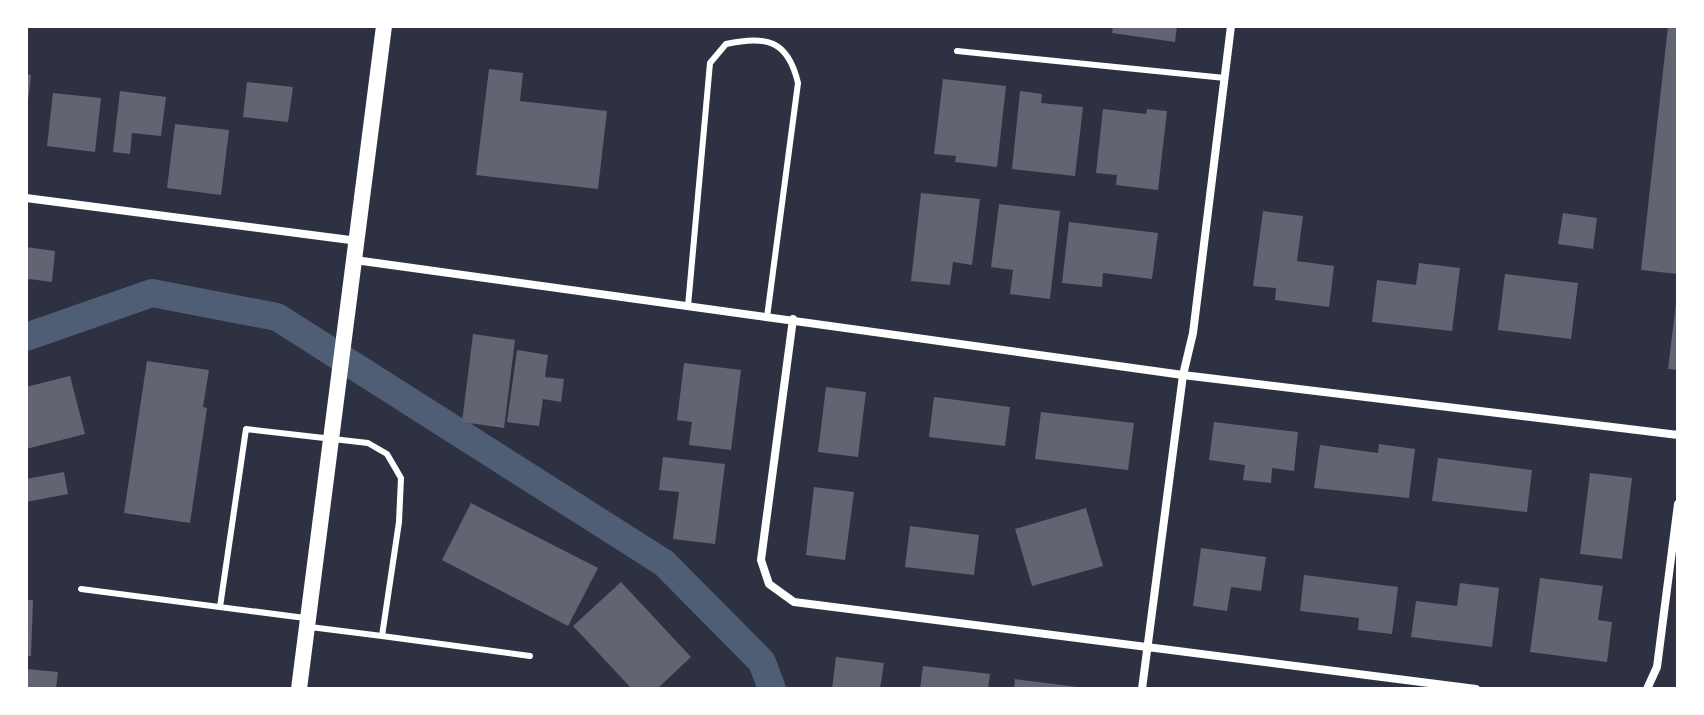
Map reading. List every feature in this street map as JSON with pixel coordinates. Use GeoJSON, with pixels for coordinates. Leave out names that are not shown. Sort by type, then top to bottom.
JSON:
{"type":"FeatureCollection","features":[{"type":"Feature","properties":{"kind":"main road"},"geometry":{"type":"LineString","coordinates":[[299,689],[384,26]]}},
{"type":"Feature","properties":{"kind":"street"},"geometry":{"type":"LineString","coordinates":[[1142,689],[1183,375],[1193,333],[1231,26]]}},
{"type":"Feature","properties":{"kind":"street"},"geometry":{"type":"LineString","coordinates":[[26,198],[358,241]]}},
{"type":"Feature","properties":{"kind":"street"},"geometry":{"type":"LineString","coordinates":[[355,260],[1183,375],[1678,435]]}},
{"type":"Feature","properties":{"kind":"street"},"geometry":{"type":"LineString","coordinates":[[793,319],[761,560],[769,584],[794,602],[1476,689]]}},
{"type":"Feature","properties":{"kind":"street"},"geometry":{"type":"LineString","coordinates":[[1647,689],[1657,667],[1678,504]]}},
{"type":"Feature","properties":{"kind":"lane"},"geometry":{"type":"LineString","coordinates":[[688,306],[710,63],[726,44],[763,39],[793,59],[798,83],[767,317]]}},
{"type":"Feature","properties":{"kind":"lane"},"geometry":{"type":"LineString","coordinates":[[957,51],[1225,78]]}},
{"type":"Feature","properties":{"kind":"lane"},"geometry":{"type":"LineString","coordinates":[[220,607],[246,429],[368,443],[387,454],[401,478],[399,522],[382,636]]}},
{"type":"Feature","properties":{"kind":"lane"},"geometry":{"type":"LineString","coordinates":[[81,589],[220,607],[382,636],[530,656]]}},
{"type":"Feature","properties":{"kind":"building"},"geometry":{"type":"Polygon","coordinates":[[[1113,26],[1177,26],[1175,42],[1112,33],[1113,26]]]}},
{"type":"Feature","properties":{"kind":"building"},"geometry":{"type":"Polygon","coordinates":[[[1668,26],[1678,26],[1678,274],[1641,270],[1668,26]]]}},
{"type":"Feature","properties":{"kind":"building"},"geometry":{"type":"Polygon","coordinates":[[[489,69],[523,73],[520,101],[607,111],[598,189],[476,175],[489,69]]]}},
{"type":"Feature","properties":{"kind":"building"},"geometry":{"type":"Polygon","coordinates":[[[26,74],[31,75],[28,102],[26,101],[26,74]]]}},
{"type":"Feature","properties":{"kind":"building"},"geometry":{"type":"Polygon","coordinates":[[[943,79],[1006,86],[997,167],[955,162],[956,156],[934,154],[943,79]]]}},
{"type":"Feature","properties":{"kind":"building"},"geometry":{"type":"Polygon","coordinates":[[[247,82],[293,87],[288,122],[243,117],[247,82]]]}},
{"type":"Feature","properties":{"kind":"building"},"geometry":{"type":"Polygon","coordinates":[[[120,91],[166,97],[161,136],[132,133],[130,154],[113,152],[120,91]]]}},
{"type":"Feature","properties":{"kind":"building"},"geometry":{"type":"Polygon","coordinates":[[[1020,91],[1042,94],[1041,103],[1083,107],[1075,176],[1012,169],[1020,91]]]}},
{"type":"Feature","properties":{"kind":"building"},"geometry":{"type":"Polygon","coordinates":[[[53,93],[101,98],[95,152],[47,146],[53,93]]]}},
{"type":"Feature","properties":{"kind":"building"},"geometry":{"type":"Polygon","coordinates":[[[1103,109],[1146,114],[1147,109],[1167,111],[1158,190],[1116,185],[1117,175],[1096,173],[1103,109]]]}},
{"type":"Feature","properties":{"kind":"building"},"geometry":{"type":"Polygon","coordinates":[[[175,124],[229,130],[221,195],[167,188],[175,124]]]}},
{"type":"Feature","properties":{"kind":"building"},"geometry":{"type":"Polygon","coordinates":[[[921,193],[980,199],[972,265],[953,262],[950,285],[911,281],[921,193]]]}},
{"type":"Feature","properties":{"kind":"building"},"geometry":{"type":"Polygon","coordinates":[[[999,204],[1060,211],[1050,299],[1010,294],[1013,270],[991,267],[999,204]]]}},
{"type":"Feature","properties":{"kind":"building"},"geometry":{"type":"Polygon","coordinates":[[[1263,211],[1303,216],[1297,261],[1334,266],[1329,307],[1275,300],[1276,288],[1253,286],[1263,211]]]}},
{"type":"Feature","properties":{"kind":"building"},"geometry":{"type":"Polygon","coordinates":[[[1563,213],[1597,218],[1593,249],[1558,244],[1563,213]]]}},
{"type":"Feature","properties":{"kind":"building"},"geometry":{"type":"Polygon","coordinates":[[[1069,222],[1158,233],[1152,279],[1103,273],[1102,287],[1062,283],[1069,222]]]}},
{"type":"Feature","properties":{"kind":"building"},"geometry":{"type":"Polygon","coordinates":[[[26,247],[55,251],[52,282],[29,279],[26,285],[26,247]]]}},
{"type":"Feature","properties":{"kind":"building"},"geometry":{"type":"Polygon","coordinates":[[[1419,263],[1460,268],[1452,331],[1372,322],[1377,280],[1416,285],[1419,263]]]}},
{"type":"Feature","properties":{"kind":"building"},"geometry":{"type":"Polygon","coordinates":[[[1505,274],[1578,283],[1571,339],[1498,330],[1505,274]]]}},
{"type":"Feature","properties":{"kind":"building"},"geometry":{"type":"Polygon","coordinates":[[[1678,303],[1678,370],[1668,369],[1678,303]]]}},
{"type":"Feature","properties":{"kind":"building"},"geometry":{"type":"Polygon","coordinates":[[[473,334],[515,340],[504,428],[462,422],[473,334]]]}},
{"type":"Feature","properties":{"kind":"building"},"geometry":{"type":"Polygon","coordinates":[[[517,350],[548,355],[545,377],[564,379],[561,402],[543,399],[539,426],[507,422],[517,350]]]}},
{"type":"Feature","properties":{"kind":"building"},"geometry":{"type":"Polygon","coordinates":[[[147,361],[209,370],[203,407],[207,408],[190,523],[124,513],[147,361]]]}},
{"type":"Feature","properties":{"kind":"building"},"geometry":{"type":"Polygon","coordinates":[[[684,363],[741,370],[731,450],[689,445],[692,422],[677,420],[684,363]]]}},
{"type":"Feature","properties":{"kind":"building"},"geometry":{"type":"Polygon","coordinates":[[[70,376],[85,434],[26,449],[26,387],[70,376]]]}},
{"type":"Feature","properties":{"kind":"building"},"geometry":{"type":"Polygon","coordinates":[[[826,387],[866,392],[858,457],[818,452],[826,387]]]}},
{"type":"Feature","properties":{"kind":"building"},"geometry":{"type":"Polygon","coordinates":[[[934,397],[1010,407],[1005,446],[929,437],[934,397]]]}},
{"type":"Feature","properties":{"kind":"building"},"geometry":{"type":"Polygon","coordinates":[[[1041,412],[1134,423],[1128,470],[1035,459],[1041,412]]]}},
{"type":"Feature","properties":{"kind":"building"},"geometry":{"type":"Polygon","coordinates":[[[1214,422],[1298,432],[1294,471],[1272,468],[1271,483],[1243,480],[1245,465],[1209,460],[1214,422]]]}},
{"type":"Feature","properties":{"kind":"building"},"geometry":{"type":"Polygon","coordinates":[[[1379,444],[1415,449],[1409,498],[1314,488],[1320,445],[1378,453],[1379,444]]]}},
{"type":"Feature","properties":{"kind":"building"},"geometry":{"type":"Polygon","coordinates":[[[663,457],[725,464],[715,544],[673,539],[679,492],[659,490],[663,457]]]}},
{"type":"Feature","properties":{"kind":"building"},"geometry":{"type":"Polygon","coordinates":[[[1438,458],[1532,470],[1527,512],[1432,501],[1438,458]]]}},
{"type":"Feature","properties":{"kind":"building"},"geometry":{"type":"Polygon","coordinates":[[[64,472],[68,494],[26,502],[26,479],[64,472]]]}},
{"type":"Feature","properties":{"kind":"building"},"geometry":{"type":"Polygon","coordinates":[[[1590,473],[1632,478],[1622,559],[1580,554],[1590,473]]]}},
{"type":"Feature","properties":{"kind":"building"},"geometry":{"type":"Polygon","coordinates":[[[814,487],[854,492],[845,560],[806,555],[814,487]]]}},
{"type":"Feature","properties":{"kind":"building"},"geometry":{"type":"Polygon","coordinates":[[[471,503],[598,568],[568,626],[442,560],[471,503]]]}},
{"type":"Feature","properties":{"kind":"building"},"geometry":{"type":"Polygon","coordinates":[[[1086,508],[1103,566],[1032,586],[1015,529],[1086,508]]]}},
{"type":"Feature","properties":{"kind":"building"},"geometry":{"type":"Polygon","coordinates":[[[910,526],[979,535],[974,575],[905,567],[910,526]]]}},
{"type":"Feature","properties":{"kind":"building"},"geometry":{"type":"Polygon","coordinates":[[[1201,548],[1266,557],[1261,591],[1231,587],[1227,611],[1193,606],[1201,548]]]}},
{"type":"Feature","properties":{"kind":"building"},"geometry":{"type":"Polygon","coordinates":[[[1304,575],[1398,587],[1392,634],[1358,630],[1359,618],[1300,611],[1304,575]]]}},
{"type":"Feature","properties":{"kind":"building"},"geometry":{"type":"Polygon","coordinates":[[[1540,578],[1603,586],[1598,620],[1612,622],[1607,662],[1530,652],[1540,578]]]}},
{"type":"Feature","properties":{"kind":"building"},"geometry":{"type":"Polygon","coordinates":[[[621,582],[691,657],[657,689],[632,689],[573,626],[621,582]]]}},
{"type":"Feature","properties":{"kind":"building"},"geometry":{"type":"Polygon","coordinates":[[[1460,583],[1499,588],[1492,647],[1411,637],[1416,601],[1457,606],[1460,583]]]}},
{"type":"Feature","properties":{"kind":"building"},"geometry":{"type":"Polygon","coordinates":[[[26,600],[33,600],[31,656],[26,656],[26,600]]]}},
{"type":"Feature","properties":{"kind":"building"},"geometry":{"type":"Polygon","coordinates":[[[836,657],[884,663],[880,689],[832,689],[836,657]]]}},
{"type":"Feature","properties":{"kind":"building"},"geometry":{"type":"Polygon","coordinates":[[[923,666],[990,674],[988,689],[920,689],[923,666]]]}},
{"type":"Feature","properties":{"kind":"building"},"geometry":{"type":"Polygon","coordinates":[[[27,669],[58,672],[56,689],[26,689],[27,669]]]}},
{"type":"Feature","properties":{"kind":"building"},"geometry":{"type":"Polygon","coordinates":[[[1015,679],[1078,687],[1078,689],[1014,689],[1015,679]]]}},
{"type":"Feature","properties":{"kind":"waterway"},"geometry":{"type":"LineString","coordinates":[[26,337],[152,293],[277,317],[664,563],[762,662],[772,689]]}}]}
